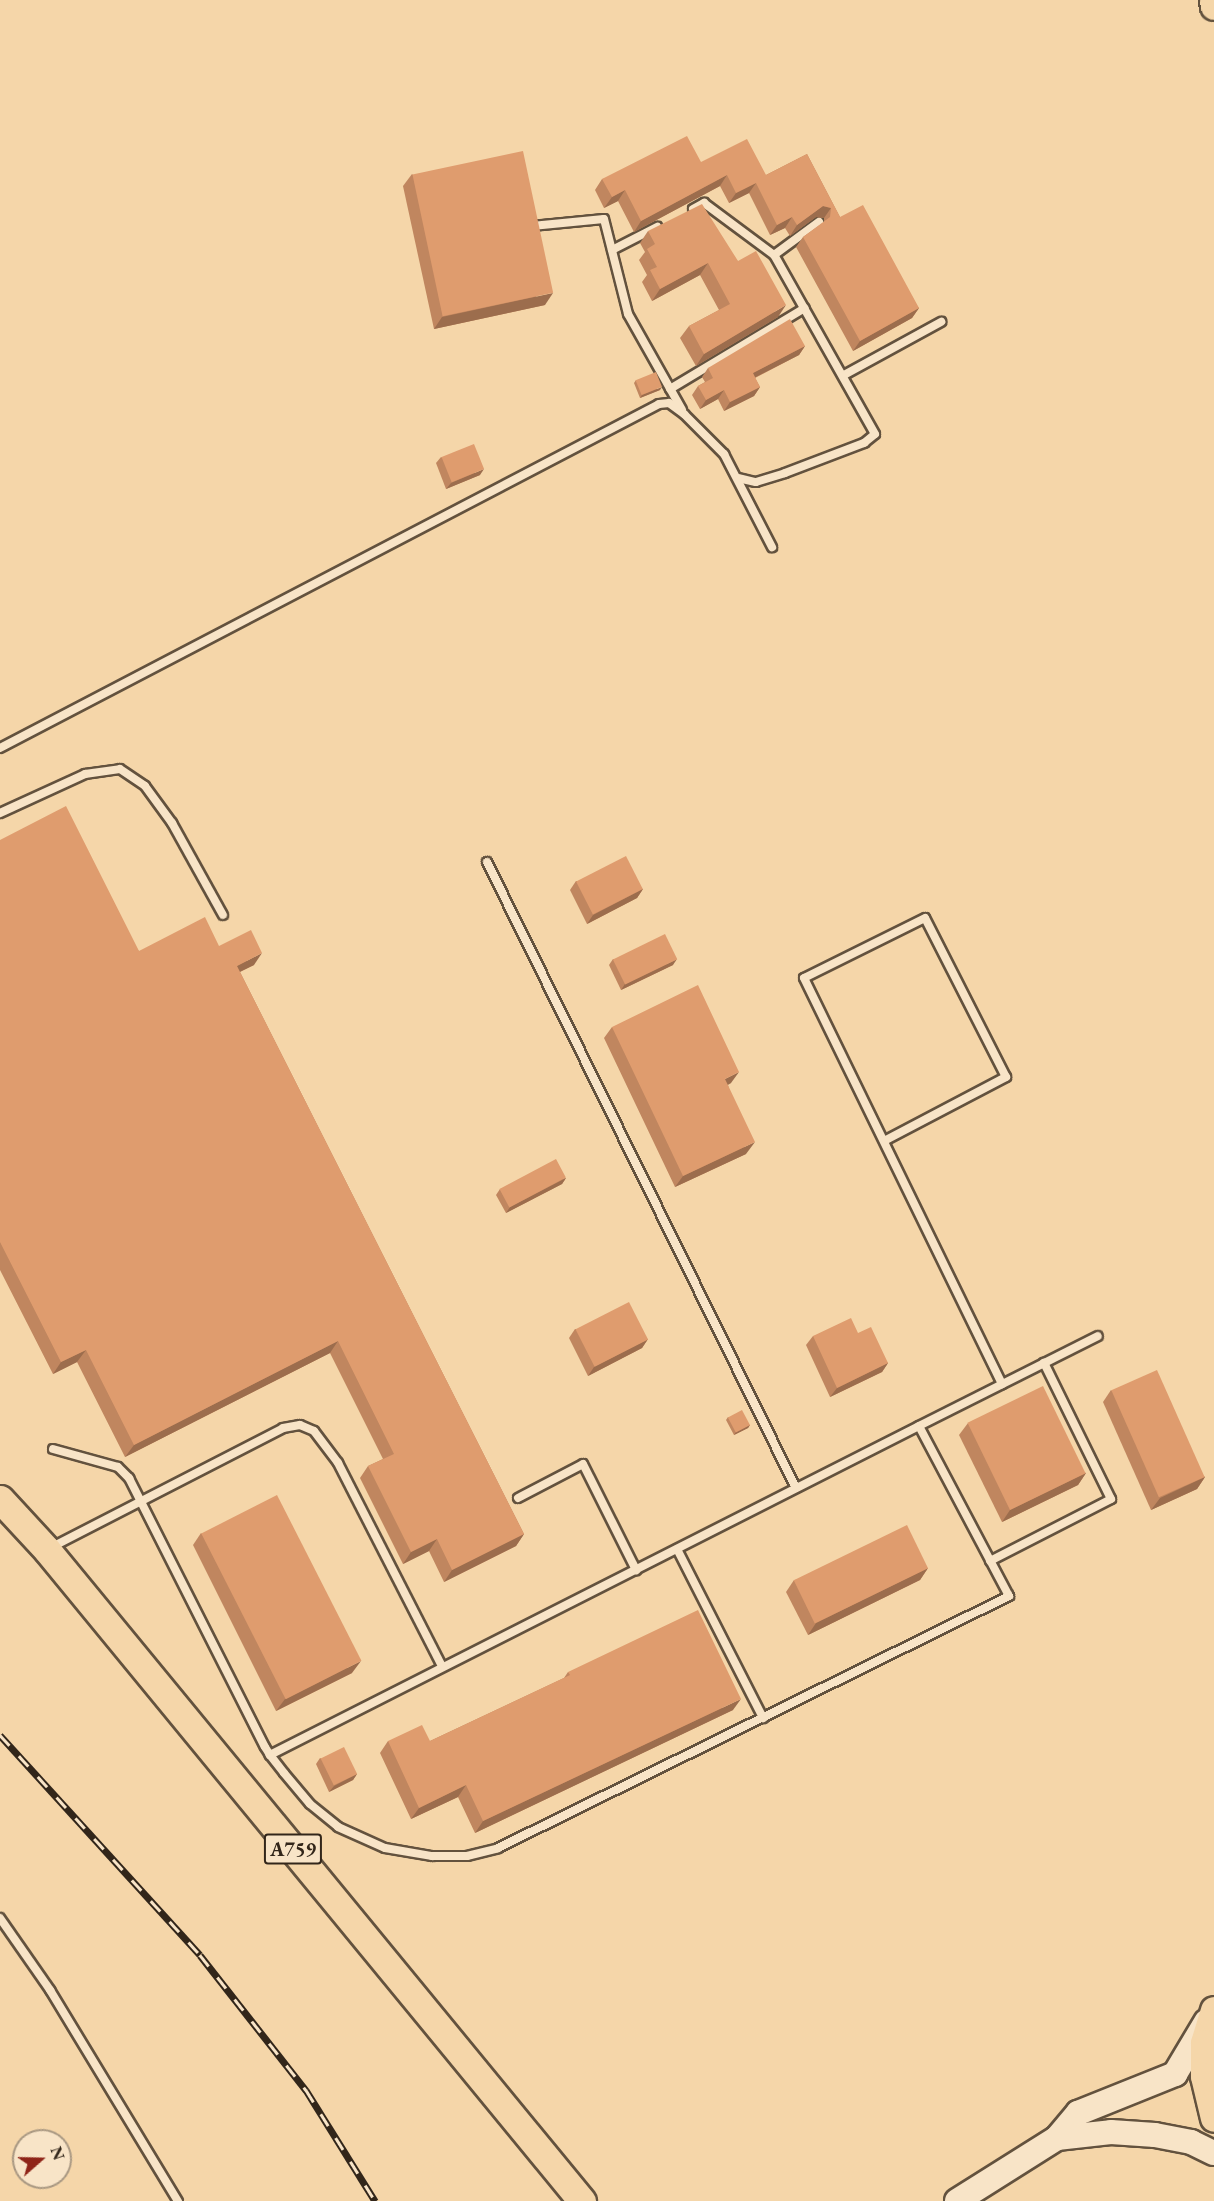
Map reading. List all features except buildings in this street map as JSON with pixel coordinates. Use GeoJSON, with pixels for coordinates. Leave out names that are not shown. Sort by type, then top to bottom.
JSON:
{"type":"FeatureCollection","features":[{"type":"Feature","properties":{"kind":"main road"},"geometry":{"type":"LineString","coordinates":[[1212,0],[1214,6]]}},
{"type":"Feature","properties":{"kind":"main road","name":"A759"},"geometry":{"type":"LineString","coordinates":[[0,1499],[47,1550],[582,2201]]}},
{"type":"Feature","properties":{"kind":"main road"},"geometry":{"type":"LineString","coordinates":[[1214,2010],[1204,2043],[1204,2076],[1214,2118]]}},
{"type":"Feature","properties":{"kind":"main road"},"geometry":{"type":"LineString","coordinates":[[957,2201],[1057,2138],[1078,2113],[1175,2074],[1214,2010]]}},
{"type":"Feature","properties":{"kind":"main road"},"geometry":{"type":"LineString","coordinates":[[1057,2138],[1111,2132],[1155,2135],[1191,2142],[1214,2153]]}},
{"type":"Feature","properties":{"kind":"lane"},"geometry":{"type":"LineString","coordinates":[[684,214],[704,203],[774,255],[844,375],[875,434],[864,443],[756,482],[738,478]]}},
{"type":"Feature","properties":{"kind":"lane"},"geometry":{"type":"LineString","coordinates":[[532,226],[604,219],[628,314],[684,414]]}},
{"type":"Feature","properties":{"kind":"lane"},"geometry":{"type":"LineString","coordinates":[[774,255],[819,222]]}},
{"type":"Feature","properties":{"kind":"lane"},"geometry":{"type":"LineString","coordinates":[[612,250],[663,224]]}},
{"type":"Feature","properties":{"kind":"lane"},"geometry":{"type":"LineString","coordinates":[[670,389],[805,308]]}},
{"type":"Feature","properties":{"kind":"lane"},"geometry":{"type":"LineString","coordinates":[[844,375],[941,321]]}},
{"type":"Feature","properties":{"kind":"lane"},"geometry":{"type":"LineString","coordinates":[[0,748],[648,408],[669,403],[684,414],[724,454],[772,547]]}},
{"type":"Feature","properties":{"kind":"lane"},"geometry":{"type":"LineString","coordinates":[[0,813],[85,774],[120,769],[146,786],[172,823],[223,915]]}},
{"type":"Feature","properties":{"kind":"lane"},"geometry":{"type":"LineString","coordinates":[[487,862],[796,1488]]}},
{"type":"Feature","properties":{"kind":"lane"},"geometry":{"type":"LineString","coordinates":[[884,1141],[1006,1077],[926,918],[804,978],[1002,1384]]}},
{"type":"Feature","properties":{"kind":"lane"},"geometry":{"type":"LineString","coordinates":[[270,1755],[1098,1336]]}},
{"type":"Feature","properties":{"kind":"lane"},"geometry":{"type":"LineString","coordinates":[[990,1561],[1112,1499],[1044,1363]]}},
{"type":"Feature","properties":{"kind":"lane"},"geometry":{"type":"LineString","coordinates":[[47,1550],[283,1428],[300,1425],[314,1431],[338,1463],[442,1666]]}},
{"type":"Feature","properties":{"kind":"lane"},"geometry":{"type":"LineString","coordinates":[[53,1449],[118,1467],[129,1478],[270,1755],[310,1804],[338,1827],[385,1848],[432,1856],[467,1856],[498,1848],[1009,1596],[919,1426]]}},
{"type":"Feature","properties":{"kind":"lane"},"geometry":{"type":"LineString","coordinates":[[518,1498],[583,1464],[636,1570]]}},
{"type":"Feature","properties":{"kind":"lane"},"geometry":{"type":"LineString","coordinates":[[676,1549],[763,1718]]}},
{"type":"Feature","properties":{"kind":"lane"},"geometry":{"type":"LineString","coordinates":[[0,1918],[50,1990],[178,2201]]}},
{"type":"Feature","properties":{"kind":"railway"},"geometry":{"type":"LineString","coordinates":[[0,1735],[200,1955],[306,2090],[375,2201]]}}]}
